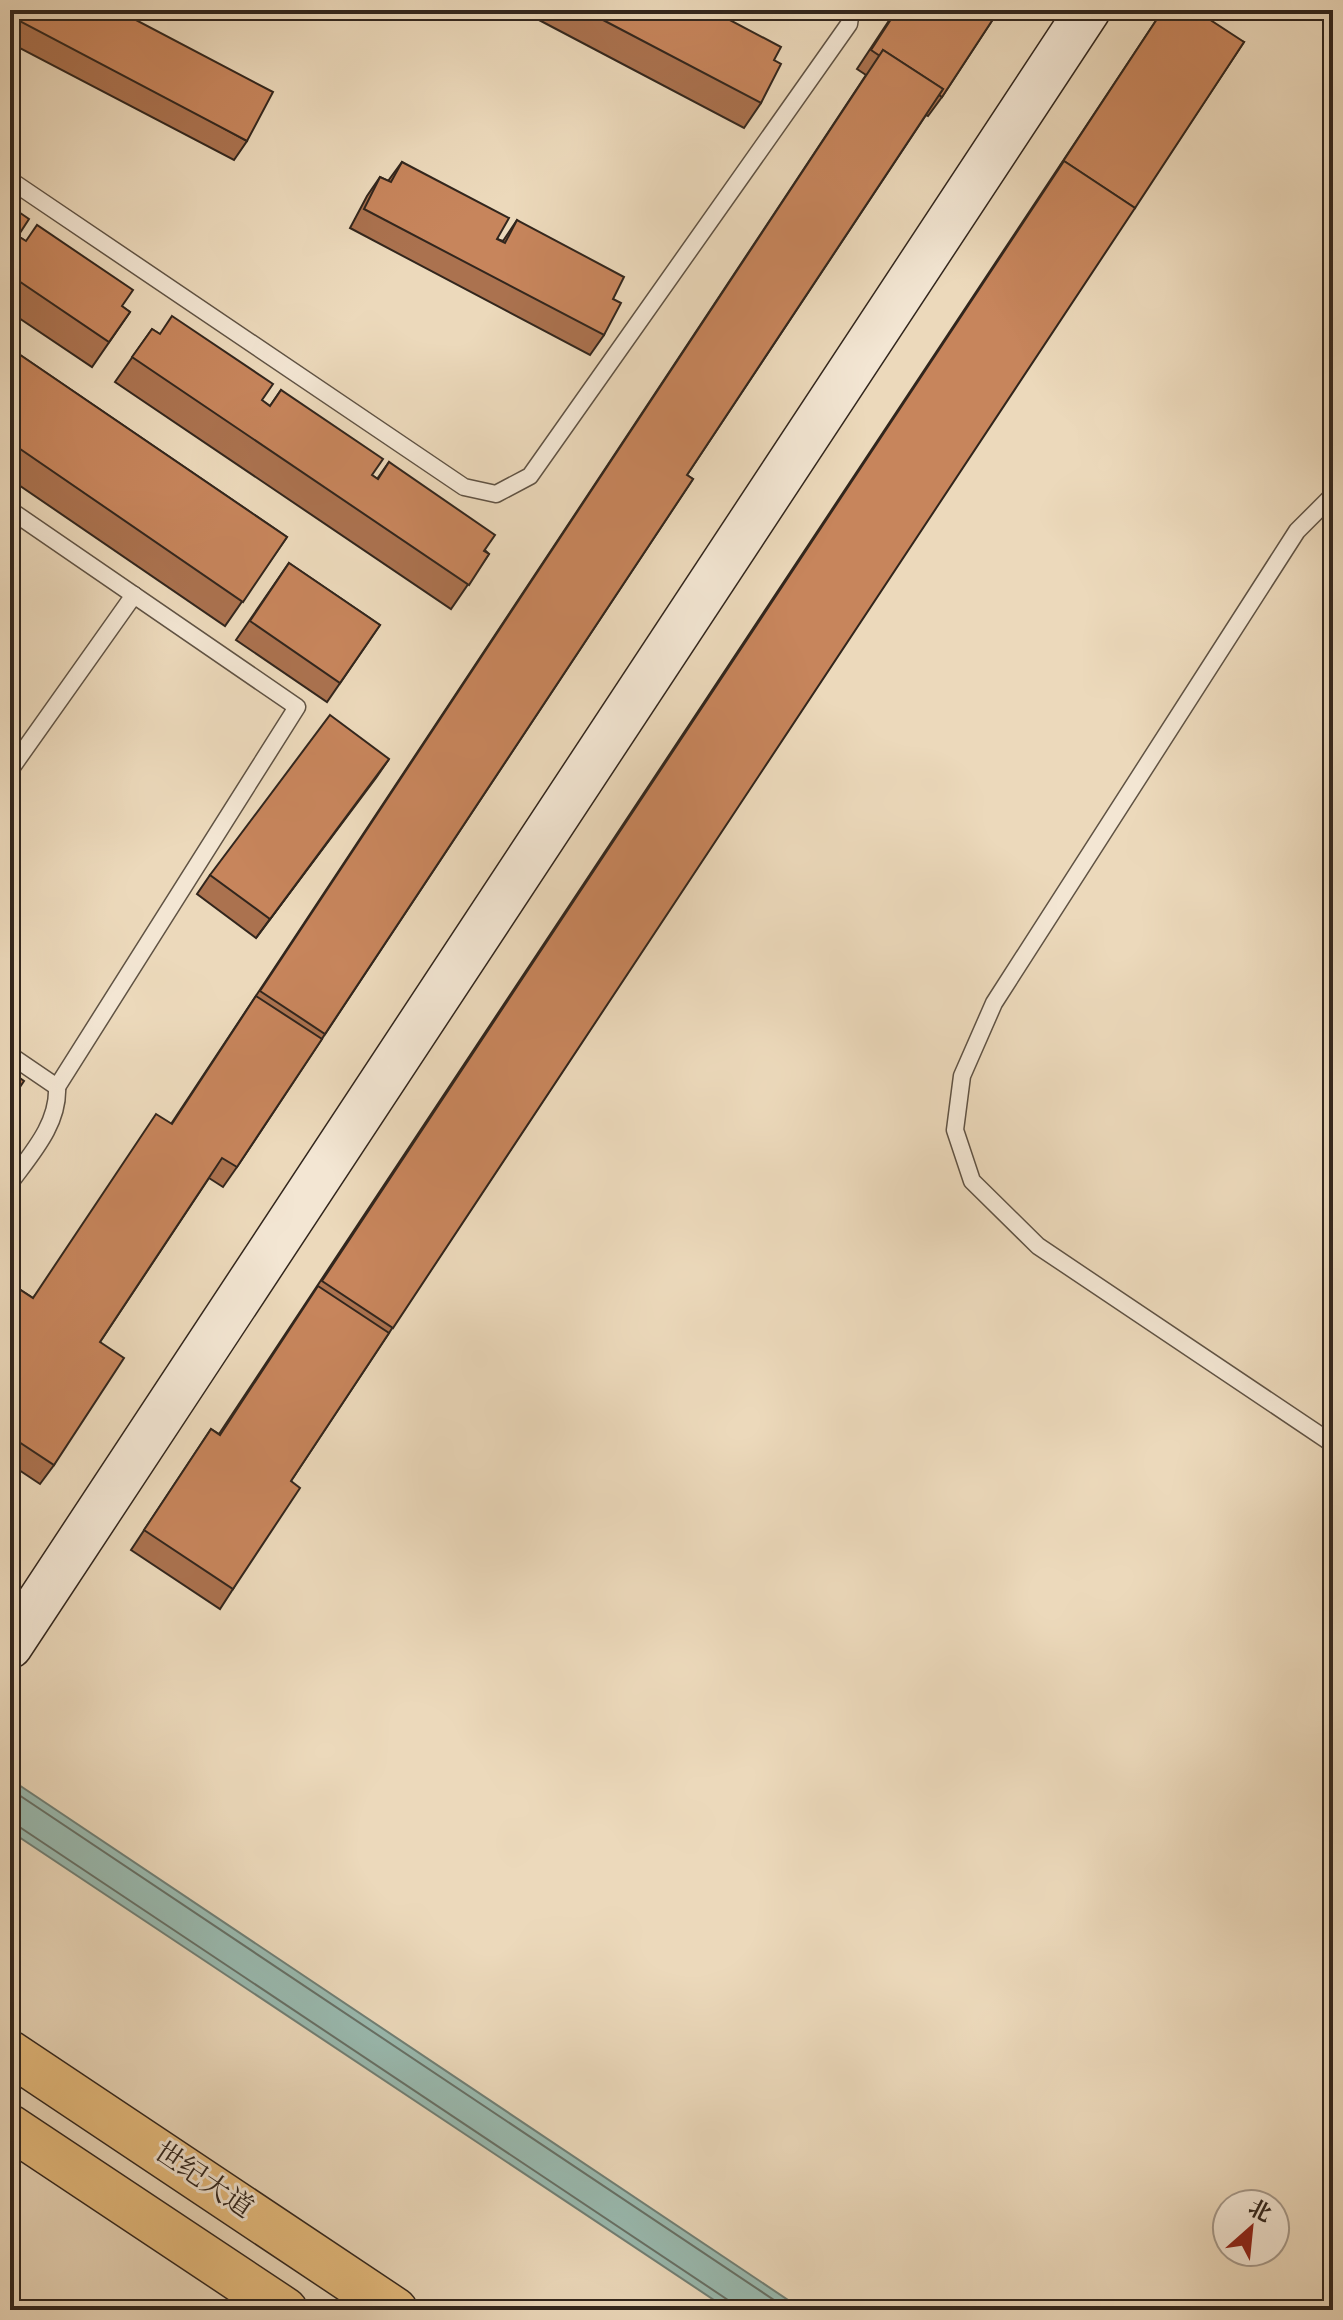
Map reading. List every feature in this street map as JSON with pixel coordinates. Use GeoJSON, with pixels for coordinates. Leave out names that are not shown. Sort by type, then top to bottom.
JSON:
{"type":"FeatureCollection","features":[{"type":"Feature","properties":{"kind":"main road","name":"世纪大道"},"geometry":{"type":"LineString","coordinates":[[10,2053],[395,2310]]}},
{"type":"Feature","properties":{"kind":"main road"},"geometry":{"type":"LineString","coordinates":[[10,2127],[285,2310]]}},
{"type":"Feature","properties":{"kind":"street"},"geometry":{"type":"LineString","coordinates":[[10,1646],[1088,10]]}},
{"type":"Feature","properties":{"kind":"lane"},"geometry":{"type":"LineString","coordinates":[[10,180],[464,487],[496,494],[530,476],[849,24],[851,10]]}},
{"type":"Feature","properties":{"kind":"lane"},"geometry":{"type":"LineString","coordinates":[[1333,495],[1297,531],[994,1003],[962,1076],[955,1130],[972,1181],[1038,1246],[1333,1444]]}},
{"type":"Feature","properties":{"kind":"lane"},"geometry":{"type":"LineString","coordinates":[[10,510],[297,707],[57,1087],[58,1104],[46,1133],[10,1183]]}},
{"type":"Feature","properties":{"kind":"lane"},"geometry":{"type":"LineString","coordinates":[[10,770],[134,595]]}},
{"type":"Feature","properties":{"kind":"lane"},"geometry":{"type":"LineString","coordinates":[[10,1055],[57,1087]]}},
{"type":"Feature","properties":{"kind":"water"},"geometry":{"type":"Polygon","coordinates":[[[10,1779],[803,2310],[729,2310],[10,1831],[10,1779]]]}},
{"type":"Feature","properties":{"kind":"building"},"geometry":{"type":"Polygon","coordinates":[[[10,10],[117,10],[273,92],[247,141],[10,16],[10,10]]]}},
{"type":"Feature","properties":{"kind":"building"},"geometry":{"type":"Polygon","coordinates":[[[584,10],[711,10],[781,47],[774,60],[781,64],[761,103],[584,10]]]}},
{"type":"Feature","properties":{"kind":"building"},"geometry":{"type":"Polygon","coordinates":[[[897,10],[999,10],[942,97],[939,95],[943,89],[883,50],[880,56],[871,50],[897,10]]]}},
{"type":"Feature","properties":{"kind":"building"},"geometry":{"type":"Polygon","coordinates":[[[1163,10],[1195,10],[1244,42],[1135,208],[1064,161],[1060,166],[1163,10]]]}},
{"type":"Feature","properties":{"kind":"building"},"geometry":{"type":"Polygon","coordinates":[[[883,50],[943,89],[687,475],[693,479],[325,1034],[260,991],[883,50]]]}},
{"type":"Feature","properties":{"kind":"building"},"geometry":{"type":"Polygon","coordinates":[[[1064,161],[1135,208],[393,1328],[322,1281],[1064,161]]]}},
{"type":"Feature","properties":{"kind":"building"},"geometry":{"type":"Polygon","coordinates":[[[402,162],[509,218],[497,239],[505,243],[517,220],[624,277],[613,299],[621,303],[604,335],[364,209],[380,177],[391,182],[402,162]]]}},
{"type":"Feature","properties":{"kind":"building"},"geometry":{"type":"Polygon","coordinates":[[[10,206],[29,219],[18,236],[26,241],[37,225],[133,290],[122,306],[130,312],[109,342],[10,275],[10,206]]]}},
{"type":"Feature","properties":{"kind":"building"},"geometry":{"type":"Polygon","coordinates":[[[172,316],[273,384],[262,400],[270,406],[281,390],[383,459],[372,475],[378,479],[389,462],[495,535],[484,551],[489,554],[469,585],[132,357],[152,329],[160,334],[172,316]]]}},
{"type":"Feature","properties":{"kind":"building"},"geometry":{"type":"Polygon","coordinates":[[[10,348],[287,537],[243,602],[10,442],[10,348]]]}},
{"type":"Feature","properties":{"kind":"building"},"geometry":{"type":"Polygon","coordinates":[[[289,563],[380,625],[340,683],[250,621],[289,563]]]}},
{"type":"Feature","properties":{"kind":"building"},"geometry":{"type":"Polygon","coordinates":[[[330,715],[389,759],[270,919],[210,875],[330,715]]]}},
{"type":"Feature","properties":{"kind":"building"},"geometry":{"type":"Polygon","coordinates":[[[256,996],[322,1039],[237,1167],[222,1158],[100,1342],[124,1358],[54,1465],[10,1436],[10,1283],[33,1298],[156,1114],[172,1124],[256,996]]]}},
{"type":"Feature","properties":{"kind":"building"},"geometry":{"type":"Polygon","coordinates":[[[10,1071],[24,1081],[10,1102],[10,1071]]]}},
{"type":"Feature","properties":{"kind":"building"},"geometry":{"type":"Polygon","coordinates":[[[318,1286],[389,1333],[291,1481],[300,1488],[233,1589],[144,1530],[211,1429],[220,1435],[318,1286]]]}}]}
